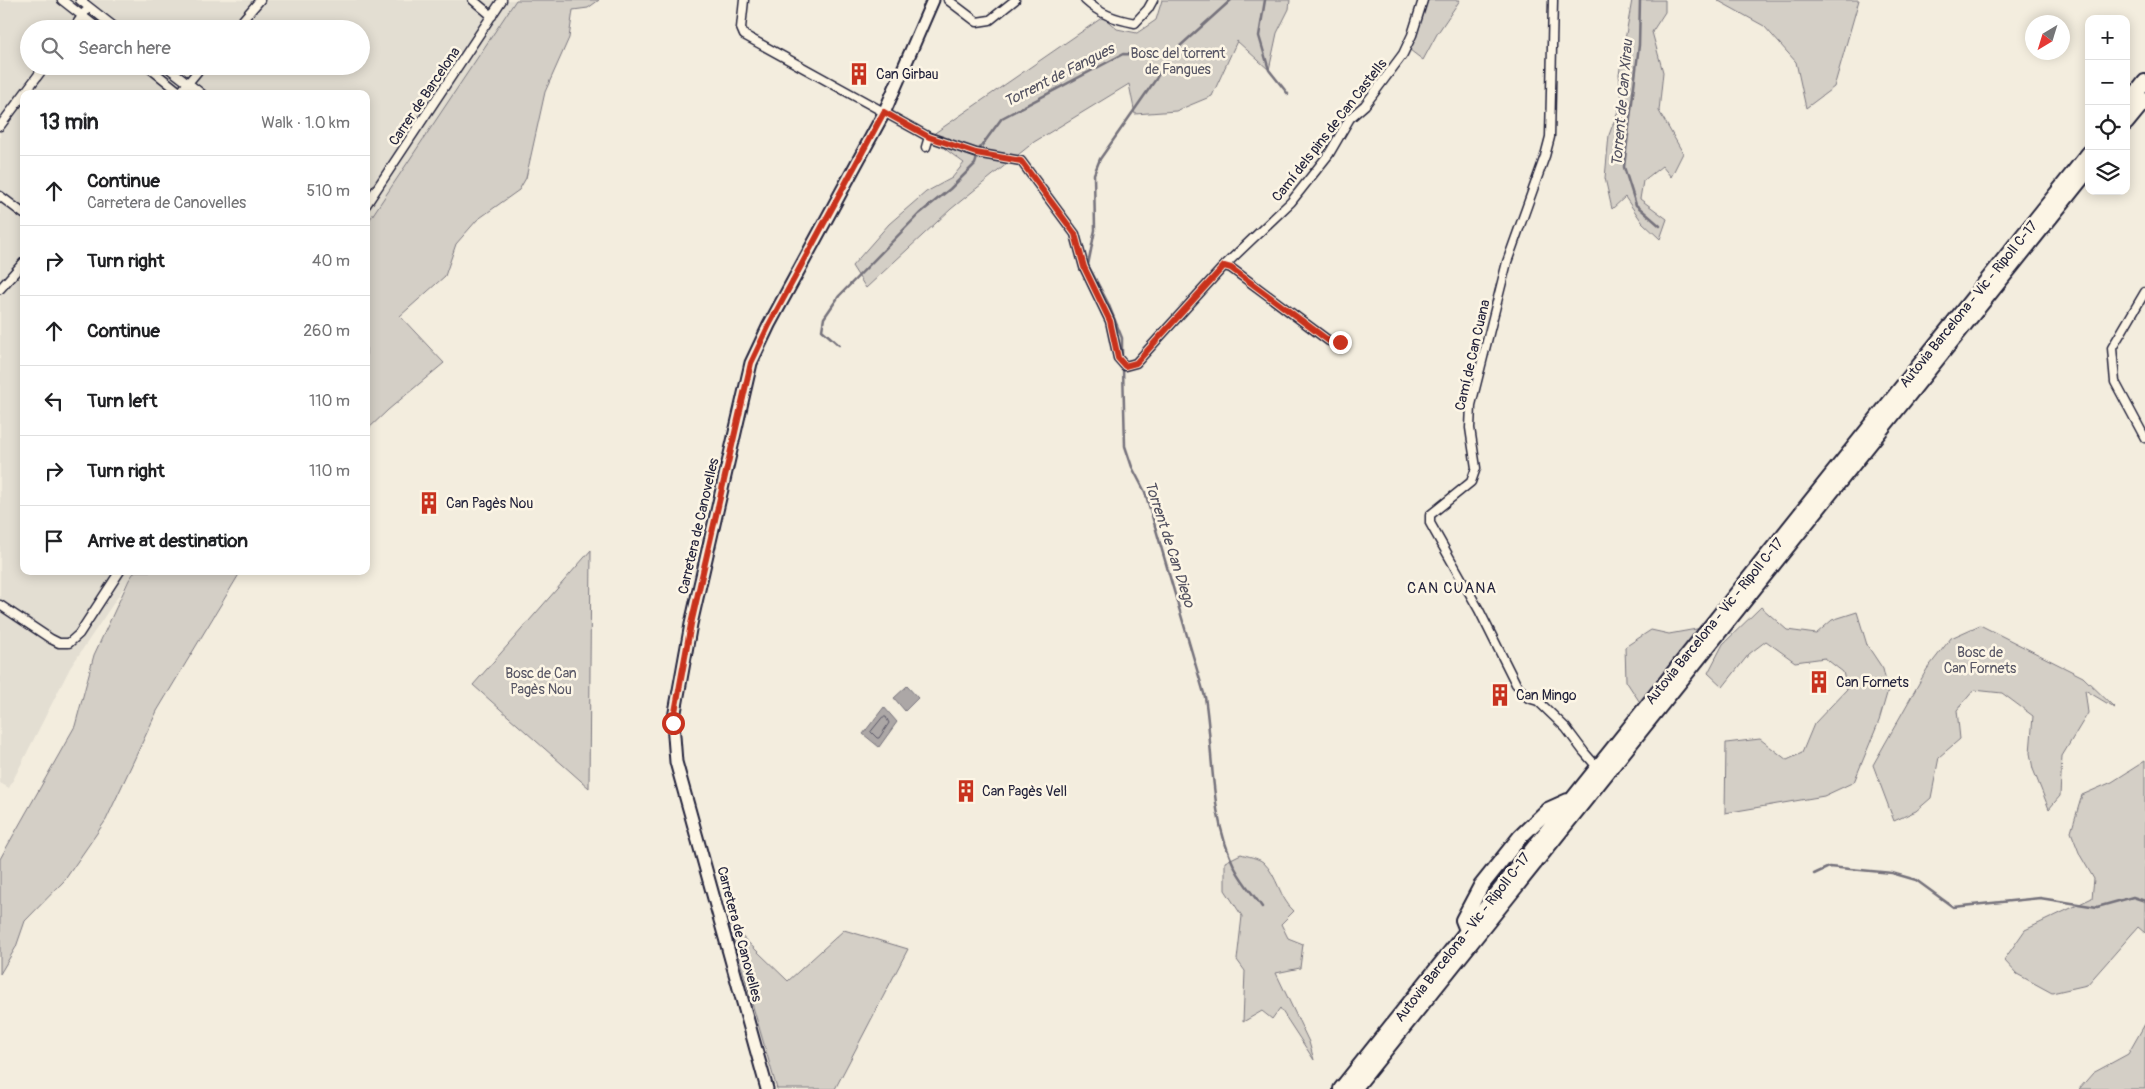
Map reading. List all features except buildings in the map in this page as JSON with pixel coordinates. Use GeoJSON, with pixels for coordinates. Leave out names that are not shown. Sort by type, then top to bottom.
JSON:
{"type":"FeatureCollection","features":[{"type":"Feature","properties":{"kind":"highway"},"geometry":{"type":"LineString","coordinates":[[2127,105],[2145,82]]}},
{"type":"Feature","properties":{"kind":"highway"},"geometry":{"type":"LineString","coordinates":[[2130,118],[2145,100]]}},
{"type":"Feature","properties":{"kind":"highway","name":"Autovia Barcelona - Vic - Ripoll C-17"},"geometry":{"type":"LineString","coordinates":[[1341,1089],[1467,930],[1463,920],[1481,886],[1518,840],[1548,810],[1571,800],[2085,158]]}},
{"type":"Feature","properties":{"kind":"highway","name":"Autovia Barcelona - Vic - Ripoll C-17"},"geometry":{"type":"LineString","coordinates":[[1354,1089],[2085,175]]}},
{"type":"Feature","properties":{"kind":"street"},"geometry":{"type":"LineString","coordinates":[[62,0],[87,20]]}},
{"type":"Feature","properties":{"kind":"street"},"geometry":{"type":"LineString","coordinates":[[80,0],[106,20]]}},
{"type":"Feature","properties":{"kind":"street"},"geometry":{"type":"LineString","coordinates":[[243,20],[260,0]]}},
{"type":"Feature","properties":{"kind":"street"},"geometry":{"type":"LineString","coordinates":[[473,0],[492,16]]}},
{"type":"Feature","properties":{"kind":"street","name":"Carrer de Barcelona"},"geometry":{"type":"LineString","coordinates":[[370,199],[502,0]]}},
{"type":"Feature","properties":{"kind":"street","name":"Camí dels pins de Can Castells"},"geometry":{"type":"LineString","coordinates":[[744,0],[741,28],[744,35],[929,137],[979,153],[1021,161],[1075,234],[1084,267],[1110,321],[1118,358],[1125,366],[1136,363],[1224,266],[1291,202],[1329,154],[1350,118],[1365,105],[1403,54],[1415,28],[1423,0]]}},
{"type":"Feature","properties":{"kind":"street","name":"Carretera de Canovelles"},"geometry":{"type":"LineString","coordinates":[[767,1089],[676,762],[673,723],[691,624],[751,363],[769,325],[884,112],[933,0]]}},
{"type":"Feature","properties":{"kind":"street"},"geometry":{"type":"LineString","coordinates":[[948,0],[977,22],[990,20],[1015,0]]}},
{"type":"Feature","properties":{"kind":"street"},"geometry":{"type":"LineString","coordinates":[[1085,0],[1096,11],[1114,19],[1134,23],[1148,10],[1153,0]]}},
{"type":"Feature","properties":{"kind":"street","name":"Camí de Can Cuana"},"geometry":{"type":"LineString","coordinates":[[1553,0],[1550,137],[1507,262],[1472,405],[1470,428],[1476,468],[1471,482],[1430,514],[1430,523],[1479,610],[1516,684],[1528,698],[1538,701],[1566,728],[1598,767]]}},
{"type":"Feature","properties":{"kind":"street"},"geometry":{"type":"LineString","coordinates":[[79,20],[89,7]]}},
{"type":"Feature","properties":{"kind":"street"},"geometry":{"type":"LineString","coordinates":[[27,90],[38,75]]}},
{"type":"Feature","properties":{"kind":"street"},"geometry":{"type":"LineString","coordinates":[[158,75],[176,90]]}},
{"type":"Feature","properties":{"kind":"street"},"geometry":{"type":"LineString","coordinates":[[178,75],[197,90]]}},
{"type":"Feature","properties":{"kind":"street"},"geometry":{"type":"LineString","coordinates":[[182,90],[195,75]]}},
{"type":"Feature","properties":{"kind":"street"},"geometry":{"type":"LineString","coordinates":[[0,126],[20,99]]}},
{"type":"Feature","properties":{"kind":"street"},"geometry":{"type":"LineString","coordinates":[[926,147],[929,137]]}},
{"type":"Feature","properties":{"kind":"street"},"geometry":{"type":"LineString","coordinates":[[0,196],[20,211]]}},
{"type":"Feature","properties":{"kind":"street"},"geometry":{"type":"LineString","coordinates":[[0,289],[20,266]]}},
{"type":"Feature","properties":{"kind":"street"},"geometry":{"type":"LineString","coordinates":[[1224,266],[1231,268],[1329,341],[1336,344],[1340,342]]}},
{"type":"Feature","properties":{"kind":"street"},"geometry":{"type":"LineString","coordinates":[[2145,292],[2112,348],[2115,382],[2145,438]]}},
{"type":"Feature","properties":{"kind":"street"},"geometry":{"type":"LineString","coordinates":[[0,605],[51,639],[65,644],[79,634],[117,575]]}},
{"type":"Feature","properties":{"kind":"shaded area"},"geometry":{"type":"Polygon","coordinates":[[[0,0],[516,0],[370,219],[370,90],[20,90],[20,575],[132,575],[70,668],[9,788],[0,783],[0,0]]]}},
{"type":"Feature","properties":{"kind":"green space"},"geometry":{"type":"Polygon","coordinates":[[[516,0],[599,0],[588,8],[573,10],[569,38],[545,92],[526,178],[519,190],[477,220],[456,244],[445,276],[400,316],[444,363],[370,427],[370,219],[516,0]]]}},
{"type":"Feature","properties":{"kind":"green space","name":"Bosc del torrent de Fangues"},"geometry":{"type":"Polygon","coordinates":[[[1162,0],[1290,0],[1289,9],[1277,33],[1269,70],[1237,41],[1212,96],[1176,111],[1135,114],[1129,84],[1034,142],[951,209],[866,288],[852,266],[889,224],[926,192],[952,178],[964,163],[929,137],[1103,17],[1117,29],[1137,33],[1156,20],[1162,0]]]}},
{"type":"Feature","properties":{"kind":"green space"},"geometry":{"type":"Polygon","coordinates":[[[1421,0],[1460,0],[1437,34],[1423,60],[1406,47],[1421,0]]]}},
{"type":"Feature","properties":{"kind":"green space"},"geometry":{"type":"Polygon","coordinates":[[[1632,0],[1665,0],[1665,12],[1652,32],[1663,72],[1659,111],[1683,153],[1671,177],[1662,166],[1643,181],[1640,199],[1667,219],[1660,239],[1642,222],[1625,197],[1612,209],[1605,178],[1609,135],[1622,100],[1619,74],[1632,0]]]}},
{"type":"Feature","properties":{"kind":"green space"},"geometry":{"type":"Polygon","coordinates":[[[1717,0],[1859,0],[1834,87],[1806,108],[1796,62],[1764,26],[1717,0]]]}},
{"type":"Feature","properties":{"kind":"green space","name":"Bosc de Can Pagès Nou"},"geometry":{"type":"Polygon","coordinates":[[[591,550],[589,788],[473,685],[591,550]]]}},
{"type":"Feature","properties":{"kind":"green space"},"geometry":{"type":"Polygon","coordinates":[[[132,575],[239,575],[157,711],[106,820],[64,881],[25,921],[16,947],[0,974],[0,859],[75,726],[94,655],[132,575]]]}},
{"type":"Feature","properties":{"kind":"green space"},"geometry":{"type":"Polygon","coordinates":[[[1761,607],[1787,630],[1816,634],[1832,620],[1857,612],[1867,645],[1883,669],[1888,690],[1879,721],[1854,782],[1824,796],[1725,813],[1726,743],[1760,739],[1787,760],[1802,753],[1814,724],[1847,689],[1843,672],[1825,658],[1795,662],[1766,641],[1749,654],[1723,687],[1708,673],[1723,644],[1761,607]]]}},
{"type":"Feature","properties":{"kind":"green space","name":"Bosc de Can Fornets"},"geometry":{"type":"Polygon","coordinates":[[[1980,625],[2083,677],[2115,708],[2085,690],[2088,713],[2062,756],[2060,796],[2049,809],[2033,769],[2030,753],[2033,716],[2002,693],[1974,690],[1957,710],[1960,739],[1939,757],[1931,798],[1916,811],[1894,821],[1873,765],[1927,669],[1951,638],[1980,625]]]}},
{"type":"Feature","properties":{"kind":"green space"},"geometry":{"type":"Polygon","coordinates":[[[1702,628],[1641,704],[1626,681],[1625,647],[1651,630],[1669,634],[1702,628]]]}},
{"type":"Feature","properties":{"kind":"green space"},"geometry":{"type":"Polygon","coordinates":[[[2145,761],[2145,933],[2138,927],[2087,985],[2052,993],[2017,974],[2004,960],[2025,930],[2092,898],[2094,879],[2080,855],[2071,832],[2082,795],[2112,782],[2145,761]]]}},
{"type":"Feature","properties":{"kind":"green space"},"geometry":{"type":"Polygon","coordinates":[[[1241,854],[1263,862],[1272,874],[1285,900],[1294,911],[1281,924],[1288,938],[1303,944],[1300,968],[1276,973],[1309,1042],[1314,1060],[1280,1008],[1272,1019],[1262,1011],[1243,1022],[1245,971],[1237,960],[1242,916],[1225,890],[1225,862],[1241,854]]]}},
{"type":"Feature","properties":{"kind":"green space"},"geometry":{"type":"Polygon","coordinates":[[[729,924],[788,981],[844,930],[908,949],[835,1089],[777,1089],[729,924]]]}},
{"type":"Feature","properties":{"kind":"green space"},"geometry":{"type":"Polygon","coordinates":[[[2145,1024],[2145,1089],[2079,1089],[2093,1073],[2128,1054],[2145,1024]]]}},
{"type":"Feature","properties":{"kind":"water"},"geometry":{"type":"Polygon","coordinates":[[[907,686],[918,698],[905,711],[894,698],[907,686]]]}},
{"type":"Feature","properties":{"kind":"water"},"geometry":{"type":"Polygon","coordinates":[[[884,707],[897,722],[879,747],[863,734],[884,707]]]}},
{"type":"Feature","properties":{"kind":"waterway","name":"Torrent de Fangues"},"geometry":{"type":"LineString","coordinates":[[839,345],[822,330],[824,318],[839,296],[919,214],[950,189],[975,164],[980,148],[1002,118],[1123,54],[1169,56],[1231,0]]}},
{"type":"Feature","properties":{"kind":"waterway"},"geometry":{"type":"LineString","coordinates":[[1265,0],[1259,36],[1269,70],[1288,94]]}},
{"type":"Feature","properties":{"kind":"waterway","name":"Torrent de Can Xirau"},"geometry":{"type":"LineString","coordinates":[[1640,0],[1639,45],[1624,167],[1636,205],[1660,226]]}},
{"type":"Feature","properties":{"kind":"waterway","name":"Torrent de Can Diego"},"geometry":{"type":"LineString","coordinates":[[1122,360],[1122,338],[1108,303],[1088,265],[1095,230],[1094,174],[1100,159],[1156,79],[1169,56]]}},
{"type":"Feature","properties":{"kind":"waterway","name":"Torrent de Can Diego"},"geometry":{"type":"LineString","coordinates":[[1123,368],[1125,446],[1132,467],[1145,492],[1205,697],[1216,806],[1221,827],[1235,868],[1262,907]]}},
{"type":"Feature","properties":{"kind":"waterway"},"geometry":{"type":"LineString","coordinates":[[1814,874],[1829,867],[1892,873],[1916,880],[1953,907],[2040,898],[2097,907],[2133,897],[2145,901]]}},
{"type":"Feature","properties":{"kind":"place","name":"Can Girbau"},"geometry":{"type":"Point","coordinates":[859,74]}},
{"type":"Feature","properties":{"kind":"place","name":"Can Pagès Nou"},"geometry":{"type":"Point","coordinates":[429,503]}},
{"type":"Feature","properties":{"kind":"place","name":"Can Fornets"},"geometry":{"type":"Point","coordinates":[1819,682]}},
{"type":"Feature","properties":{"kind":"place","name":"Can Mingo"},"geometry":{"type":"Point","coordinates":[1500,695]}},
{"type":"Feature","properties":{"kind":"place","name":"Can Pagès Vell"},"geometry":{"type":"Point","coordinates":[966,791]}},
{"type":"Feature","properties":{"kind":"district","name":"CAN CUANA"},"geometry":{"type":"Point","coordinates":[1452,588]}},
{"type":"Feature","properties":{"kind":"route"},"geometry":{"type":"LineString","coordinates":[[673,723],[691,624],[751,363],[769,325],[884,112],[929,137],[976,153],[1021,161],[1075,234],[1084,267],[1110,321],[1118,358],[1125,366],[1136,363],[1224,266],[1231,268],[1329,341],[1336,344],[1340,342]]}}]}
